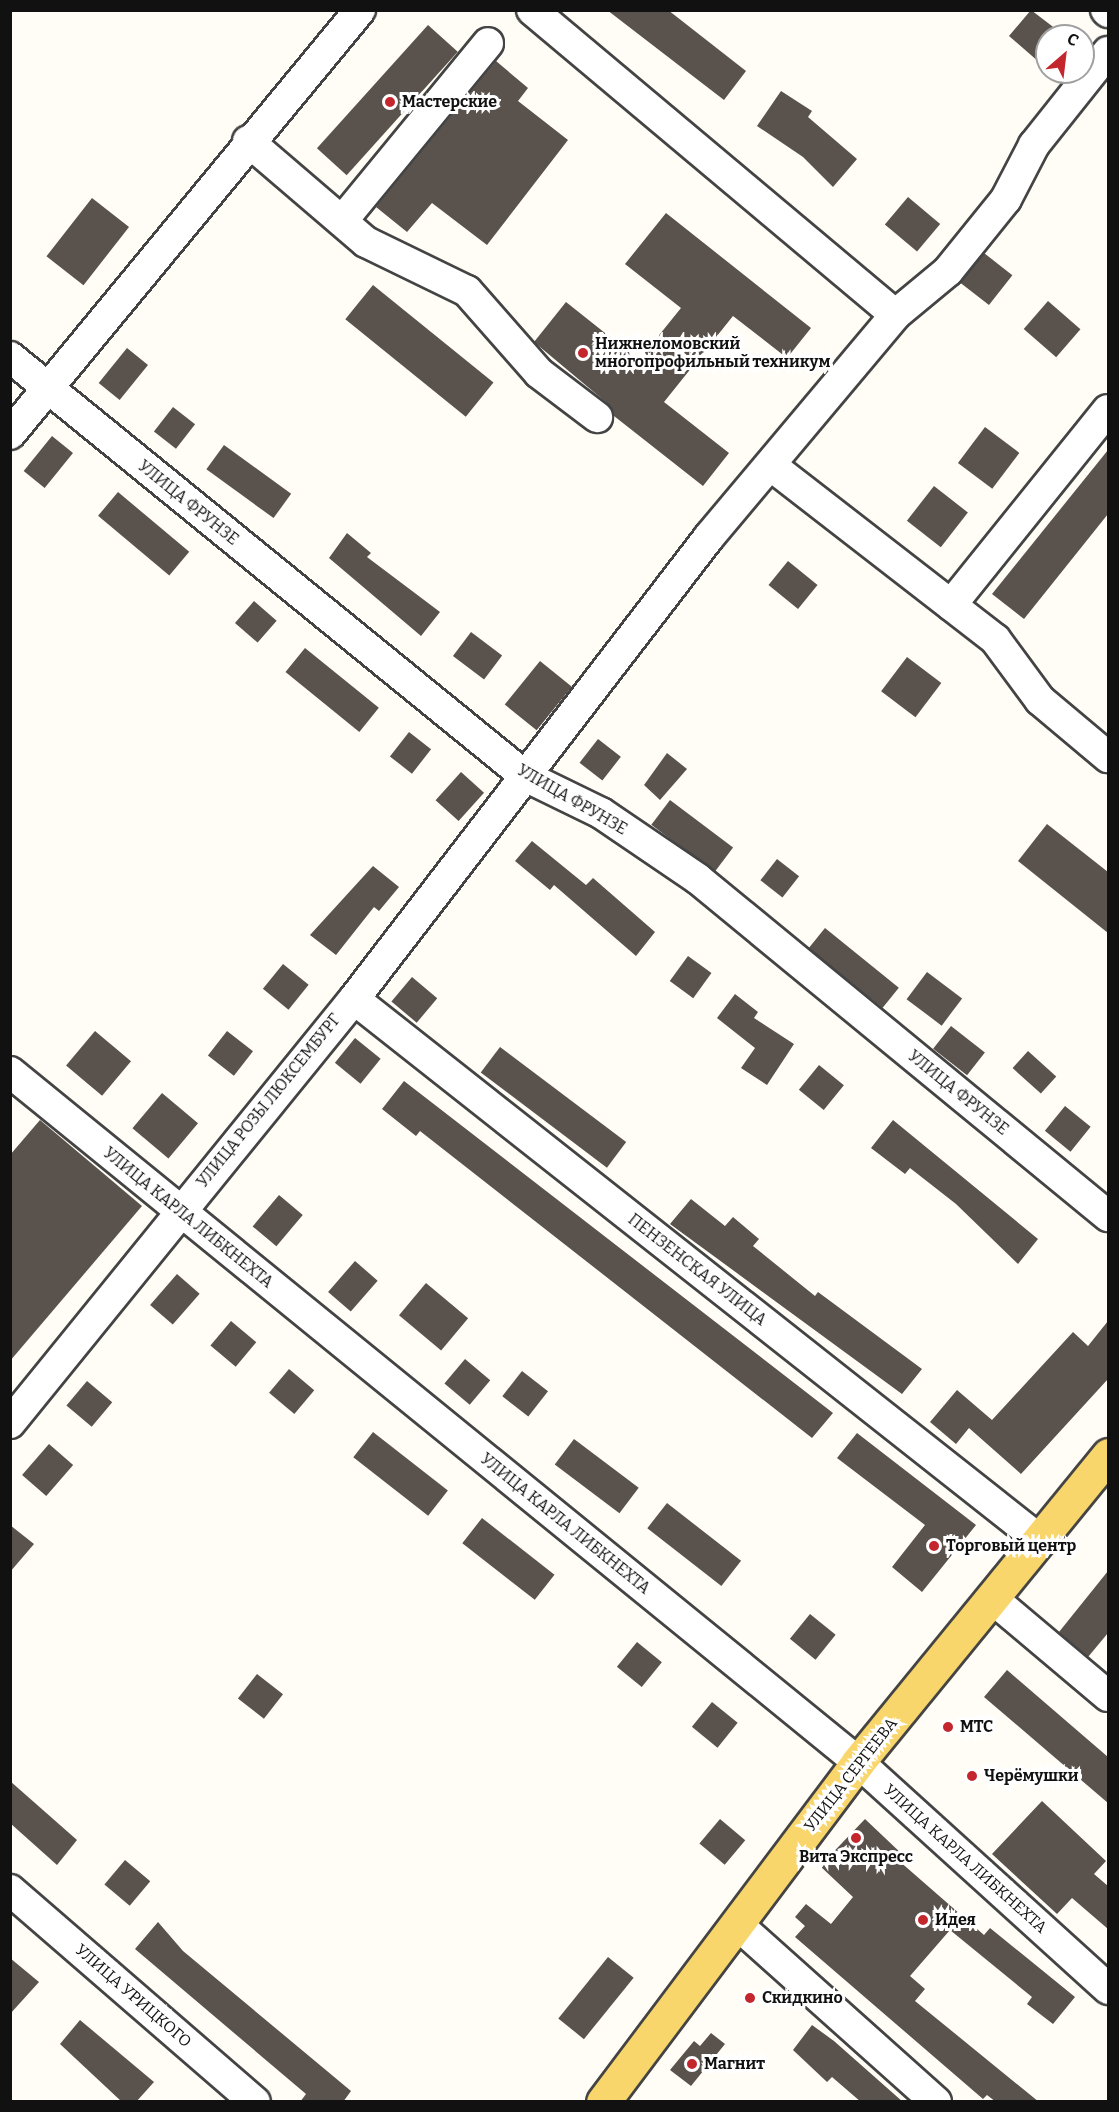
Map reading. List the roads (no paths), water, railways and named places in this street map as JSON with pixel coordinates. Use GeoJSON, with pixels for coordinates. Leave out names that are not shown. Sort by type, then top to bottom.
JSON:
{"type":"FeatureCollection","features":[{"type":"Feature","properties":{"kind":"main road","name":"УЛИЦА СЕРГЕЕВА"},"geometry":{"type":"LineString","coordinates":[[613,2098],[858,1762],[994,1600],[1108,1455]]}},
{"type":"Feature","properties":{"kind":"street"},"geometry":{"type":"LineString","coordinates":[[10,434],[248,141],[360,10]]}},
{"type":"Feature","properties":{"kind":"street"},"geometry":{"type":"LineString","coordinates":[[532,10],[895,315]]}},
{"type":"Feature","properties":{"kind":"street"},"geometry":{"type":"LineString","coordinates":[[342,221],[488,43]]}},
{"type":"Feature","properties":{"kind":"street","name":"УЛИЦА РОЗЫ ЛЮКСЕМБУРГ"},"geometry":{"type":"LineString","coordinates":[[10,1423],[179,1211],[354,999],[709,537],[772,467],[895,315],[948,271],[999,208],[1034,145],[1108,52]]}},
{"type":"Feature","properties":{"kind":"street"},"geometry":{"type":"LineString","coordinates":[[248,141],[366,242],[467,291],[539,372],[597,417]]}},
{"type":"Feature","properties":{"kind":"street","name":"УЛИЦА ФРУНЗЕ"},"geometry":{"type":"LineString","coordinates":[[10,357],[525,776],[601,813],[698,879],[1108,1216]]}},
{"type":"Feature","properties":{"kind":"street"},"geometry":{"type":"LineString","coordinates":[[951,605],[1108,410]]}},
{"type":"Feature","properties":{"kind":"street"},"geometry":{"type":"LineString","coordinates":[[772,467],[995,639],[1040,700],[1108,757]]}},
{"type":"Feature","properties":{"kind":"street","name":"ПЕНЗЕНСКАЯ УЛИЦА"},"geometry":{"type":"LineString","coordinates":[[354,999],[1041,1541]]}},
{"type":"Feature","properties":{"kind":"street","name":"УЛИЦА КАРЛА ЛИБКНЕХТА"},"geometry":{"type":"LineString","coordinates":[[10,1072],[858,1762],[1108,1989]]}},
{"type":"Feature","properties":{"kind":"street"},"geometry":{"type":"LineString","coordinates":[[994,1600],[1108,1696]]}},
{"type":"Feature","properties":{"kind":"street","name":"УЛИЦА УРИЦКОГО"},"geometry":{"type":"LineString","coordinates":[[10,1890],[255,2102]]}},
{"type":"Feature","properties":{"kind":"street"},"geometry":{"type":"LineString","coordinates":[[738,1924],[936,2102]]}},
{"type":"Feature","properties":{"kind":"place","name":"Мастерские"},"geometry":{"type":"Point","coordinates":[390,102]}},
{"type":"Feature","properties":{"kind":"place","name":"Нижнеломовский многопрофильный техникум"},"geometry":{"type":"Point","coordinates":[583,353]}},
{"type":"Feature","properties":{"kind":"place","name":"Торговый центр"},"geometry":{"type":"Point","coordinates":[934,1546]}},
{"type":"Feature","properties":{"kind":"place","name":"МТС"},"geometry":{"type":"Point","coordinates":[948,1727]}},
{"type":"Feature","properties":{"kind":"place","name":"Черёмушки"},"geometry":{"type":"Point","coordinates":[972,1776]}},
{"type":"Feature","properties":{"kind":"place","name":"Вита Экспресс"},"geometry":{"type":"Point","coordinates":[856,1838]}},
{"type":"Feature","properties":{"kind":"place","name":"Идея"},"geometry":{"type":"Point","coordinates":[923,1920]}},
{"type":"Feature","properties":{"kind":"place","name":"Скидкино"},"geometry":{"type":"Point","coordinates":[750,1998]}},
{"type":"Feature","properties":{"kind":"place","name":"Магнит"},"geometry":{"type":"Point","coordinates":[692,2064]}}]}
